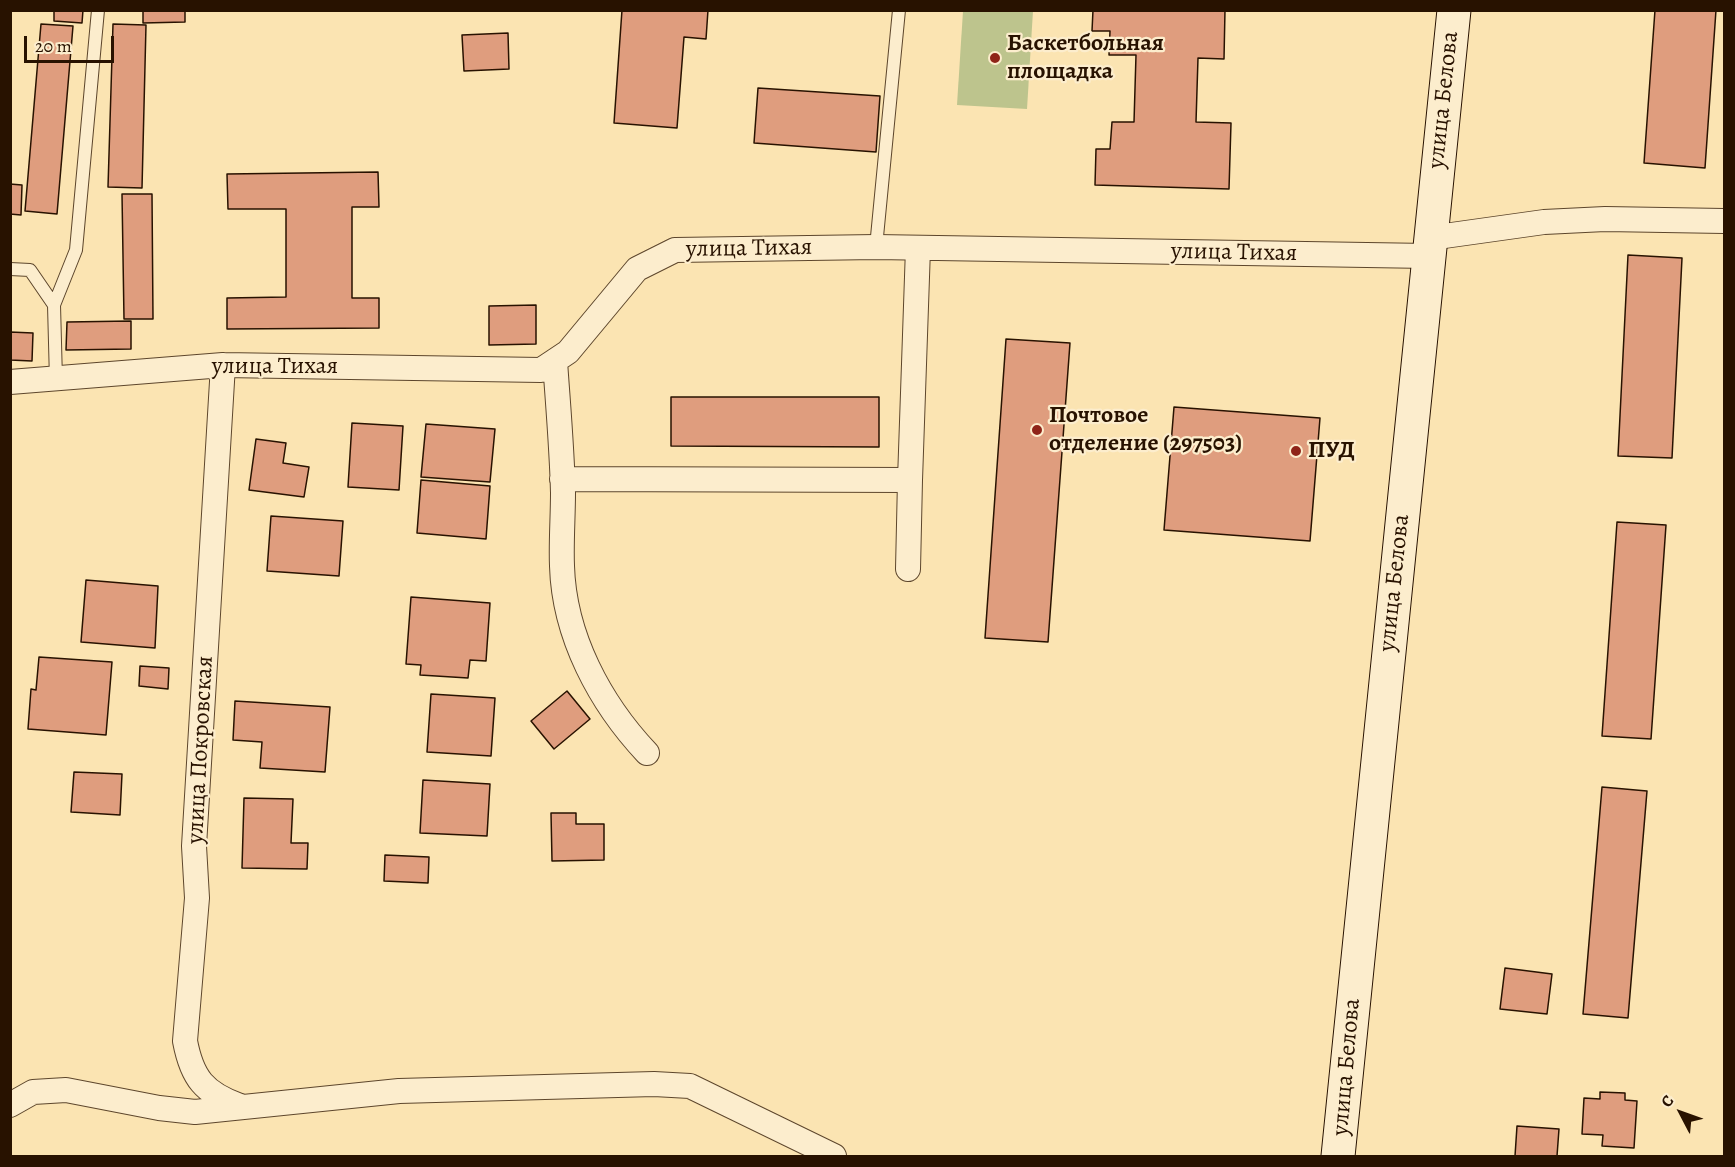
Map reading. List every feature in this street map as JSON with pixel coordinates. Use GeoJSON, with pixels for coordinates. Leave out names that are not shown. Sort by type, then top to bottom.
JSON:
{"type":"FeatureCollection","features":[{"type":"Feature","properties":{"kind":"main road","name":"улица Белова"},"geometry":{"type":"LineString","coordinates":[[1338,1156],[1454,10]]}},
{"type":"Feature","properties":{"kind":"street","name":"улица Тихая"},"geometry":{"type":"LineString","coordinates":[[10,382],[223,365],[541,370],[568,352],[637,269],[675,250],[876,247],[1429,247],[1544,222],[1605,219],[1725,221]]}},
{"type":"Feature","properties":{"kind":"street"},"geometry":{"type":"LineString","coordinates":[[908,569],[918,248]]}},
{"type":"Feature","properties":{"kind":"street"},"geometry":{"type":"LineString","coordinates":[[555,361],[562,479],[562,568],[570,621],[588,670],[625,729],[647,753]]}},
{"type":"Feature","properties":{"kind":"street","name":"улица Покровская"},"geometry":{"type":"LineString","coordinates":[[223,365],[194,846],[197,897],[184,1041],[188,1059],[196,1076],[208,1091],[241,1107]]}},
{"type":"Feature","properties":{"kind":"street"},"geometry":{"type":"LineString","coordinates":[[562,479],[910,480]]}},
{"type":"Feature","properties":{"kind":"street"},"geometry":{"type":"LineString","coordinates":[[10,1105],[33,1092],[66,1090],[195,1112],[399,1091],[654,1084],[690,1086],[834,1156]]}},
{"type":"Feature","properties":{"kind":"lane"},"geometry":{"type":"LineString","coordinates":[[56,380],[54,305],[76,250],[98,10]]}},
{"type":"Feature","properties":{"kind":"lane"},"geometry":{"type":"LineString","coordinates":[[876,247],[899,10]]}},
{"type":"Feature","properties":{"kind":"lane"},"geometry":{"type":"LineString","coordinates":[[10,269],[30,270],[54,305]]}},
{"type":"Feature","properties":{"kind":"green space","name":"Баскетбольная площадка"},"geometry":{"type":"Polygon","coordinates":[[[963,11],[1033,11],[1027,109],[957,105],[963,11]]]}},
{"type":"Feature","properties":{"kind":"building"},"geometry":{"type":"Polygon","coordinates":[[[54,10],[83,10],[82,23],[54,21],[54,10]]]}},
{"type":"Feature","properties":{"kind":"building"},"geometry":{"type":"Polygon","coordinates":[[[143,10],[185,10],[185,22],[143,23],[143,10]]]}},
{"type":"Feature","properties":{"kind":"building"},"geometry":{"type":"Polygon","coordinates":[[[622,10],[708,10],[706,39],[684,37],[677,128],[614,123],[622,10]]]}},
{"type":"Feature","properties":{"kind":"building"},"geometry":{"type":"Polygon","coordinates":[[[1093,10],[1225,10],[1224,59],[1198,58],[1196,122],[1231,123],[1229,189],[1095,185],[1096,149],[1110,149],[1112,122],[1134,122],[1136,55],[1109,55],[1110,31],[1092,31],[1093,10]]]}},
{"type":"Feature","properties":{"kind":"building"},"geometry":{"type":"Polygon","coordinates":[[[1655,10],[1716,10],[1705,168],[1644,163],[1655,10]]]}},
{"type":"Feature","properties":{"kind":"building"},"geometry":{"type":"Polygon","coordinates":[[[41,24],[73,26],[57,214],[25,211],[41,24]]]}},
{"type":"Feature","properties":{"kind":"building"},"geometry":{"type":"Polygon","coordinates":[[[113,24],[146,25],[142,188],[108,187],[113,24]]]}},
{"type":"Feature","properties":{"kind":"building"},"geometry":{"type":"Polygon","coordinates":[[[508,33],[509,69],[464,71],[462,35],[508,33]]]}},
{"type":"Feature","properties":{"kind":"building"},"geometry":{"type":"Polygon","coordinates":[[[758,88],[880,96],[876,152],[754,143],[758,88]]]}},
{"type":"Feature","properties":{"kind":"building"},"geometry":{"type":"Polygon","coordinates":[[[378,172],[379,207],[352,207],[352,298],[379,298],[379,328],[227,329],[227,298],[286,297],[286,209],[228,209],[227,174],[378,172]]]}},
{"type":"Feature","properties":{"kind":"building"},"geometry":{"type":"Polygon","coordinates":[[[10,184],[22,185],[21,215],[10,214],[10,184]]]}},
{"type":"Feature","properties":{"kind":"building"},"geometry":{"type":"Polygon","coordinates":[[[122,194],[152,194],[153,319],[124,319],[122,194]]]}},
{"type":"Feature","properties":{"kind":"building"},"geometry":{"type":"Polygon","coordinates":[[[1628,255],[1682,258],[1672,458],[1618,456],[1628,255]]]}},
{"type":"Feature","properties":{"kind":"building"},"geometry":{"type":"Polygon","coordinates":[[[536,305],[536,344],[489,345],[489,306],[536,305]]]}},
{"type":"Feature","properties":{"kind":"building"},"geometry":{"type":"Polygon","coordinates":[[[131,321],[131,349],[66,350],[67,322],[131,321]]]}},
{"type":"Feature","properties":{"kind":"building"},"geometry":{"type":"Polygon","coordinates":[[[10,332],[33,333],[32,361],[10,360],[10,332]]]}},
{"type":"Feature","properties":{"kind":"building"},"geometry":{"type":"Polygon","coordinates":[[[1006,339],[1070,343],[1048,642],[985,638],[1006,339]]]}},
{"type":"Feature","properties":{"kind":"building"},"geometry":{"type":"Polygon","coordinates":[[[671,397],[879,397],[879,447],[671,446],[671,397]]]}},
{"type":"Feature","properties":{"kind":"building"},"geometry":{"type":"Polygon","coordinates":[[[1174,407],[1320,418],[1310,541],[1164,530],[1174,407]]]}},
{"type":"Feature","properties":{"kind":"building"},"geometry":{"type":"Polygon","coordinates":[[[352,423],[403,426],[399,490],[348,487],[352,423]]]}},
{"type":"Feature","properties":{"kind":"building"},"geometry":{"type":"Polygon","coordinates":[[[426,424],[495,429],[490,482],[421,477],[426,424]]]}},
{"type":"Feature","properties":{"kind":"building"},"geometry":{"type":"Polygon","coordinates":[[[256,439],[286,443],[283,463],[309,467],[304,497],[249,490],[256,439]]]}},
{"type":"Feature","properties":{"kind":"building"},"geometry":{"type":"Polygon","coordinates":[[[421,480],[490,486],[486,539],[417,533],[421,480]]]}},
{"type":"Feature","properties":{"kind":"building"},"geometry":{"type":"Polygon","coordinates":[[[271,516],[343,521],[339,576],[267,571],[271,516]]]}},
{"type":"Feature","properties":{"kind":"building"},"geometry":{"type":"Polygon","coordinates":[[[1617,522],[1666,525],[1651,739],[1602,736],[1617,522]]]}},
{"type":"Feature","properties":{"kind":"building"},"geometry":{"type":"Polygon","coordinates":[[[86,580],[158,586],[155,648],[81,642],[86,580]]]}},
{"type":"Feature","properties":{"kind":"building"},"geometry":{"type":"Polygon","coordinates":[[[411,597],[490,603],[486,661],[470,660],[468,678],[420,675],[421,665],[406,664],[411,597]]]}},
{"type":"Feature","properties":{"kind":"building"},"geometry":{"type":"Polygon","coordinates":[[[39,657],[112,662],[106,735],[28,729],[31,689],[36,690],[39,657]]]}},
{"type":"Feature","properties":{"kind":"building"},"geometry":{"type":"Polygon","coordinates":[[[140,666],[169,668],[168,689],[139,686],[140,666]]]}},
{"type":"Feature","properties":{"kind":"building"},"geometry":{"type":"Polygon","coordinates":[[[567,691],[590,719],[554,749],[531,721],[567,691]]]}},
{"type":"Feature","properties":{"kind":"building"},"geometry":{"type":"Polygon","coordinates":[[[431,694],[495,698],[491,756],[427,752],[431,694]]]}},
{"type":"Feature","properties":{"kind":"building"},"geometry":{"type":"Polygon","coordinates":[[[235,701],[330,707],[325,772],[260,768],[262,742],[233,740],[235,701]]]}},
{"type":"Feature","properties":{"kind":"building"},"geometry":{"type":"Polygon","coordinates":[[[74,772],[122,774],[120,815],[71,812],[74,772]]]}},
{"type":"Feature","properties":{"kind":"building"},"geometry":{"type":"Polygon","coordinates":[[[423,780],[490,784],[487,836],[420,833],[423,780]]]}},
{"type":"Feature","properties":{"kind":"building"},"geometry":{"type":"Polygon","coordinates":[[[1602,787],[1647,791],[1628,1018],[1583,1014],[1602,787]]]}},
{"type":"Feature","properties":{"kind":"building"},"geometry":{"type":"Polygon","coordinates":[[[244,798],[293,799],[291,843],[308,843],[307,869],[242,868],[244,798]]]}},
{"type":"Feature","properties":{"kind":"building"},"geometry":{"type":"Polygon","coordinates":[[[551,813],[576,813],[576,824],[604,824],[604,860],[552,861],[551,813]]]}},
{"type":"Feature","properties":{"kind":"building"},"geometry":{"type":"Polygon","coordinates":[[[385,855],[429,857],[428,883],[384,881],[385,855]]]}},
{"type":"Feature","properties":{"kind":"building"},"geometry":{"type":"Polygon","coordinates":[[[1505,968],[1552,974],[1547,1014],[1500,1009],[1505,968]]]}},
{"type":"Feature","properties":{"kind":"building"},"geometry":{"type":"Polygon","coordinates":[[[1600,1092],[1625,1093],[1625,1100],[1637,1101],[1634,1148],[1602,1146],[1603,1135],[1582,1134],[1584,1098],[1600,1099],[1600,1092]]]}},
{"type":"Feature","properties":{"kind":"building"},"geometry":{"type":"Polygon","coordinates":[[[1517,1126],[1559,1129],[1557,1156],[1515,1156],[1517,1126]]]}},
{"type":"Feature","properties":{"kind":"place","name":"Баскетбольная площадка"},"geometry":{"type":"Point","coordinates":[995,58]}},
{"type":"Feature","properties":{"kind":"place","name":"Почтовое отделение (297503)"},"geometry":{"type":"Point","coordinates":[1037,430]}},
{"type":"Feature","properties":{"kind":"place","name":"ПУД"},"geometry":{"type":"Point","coordinates":[1296,451]}}]}
